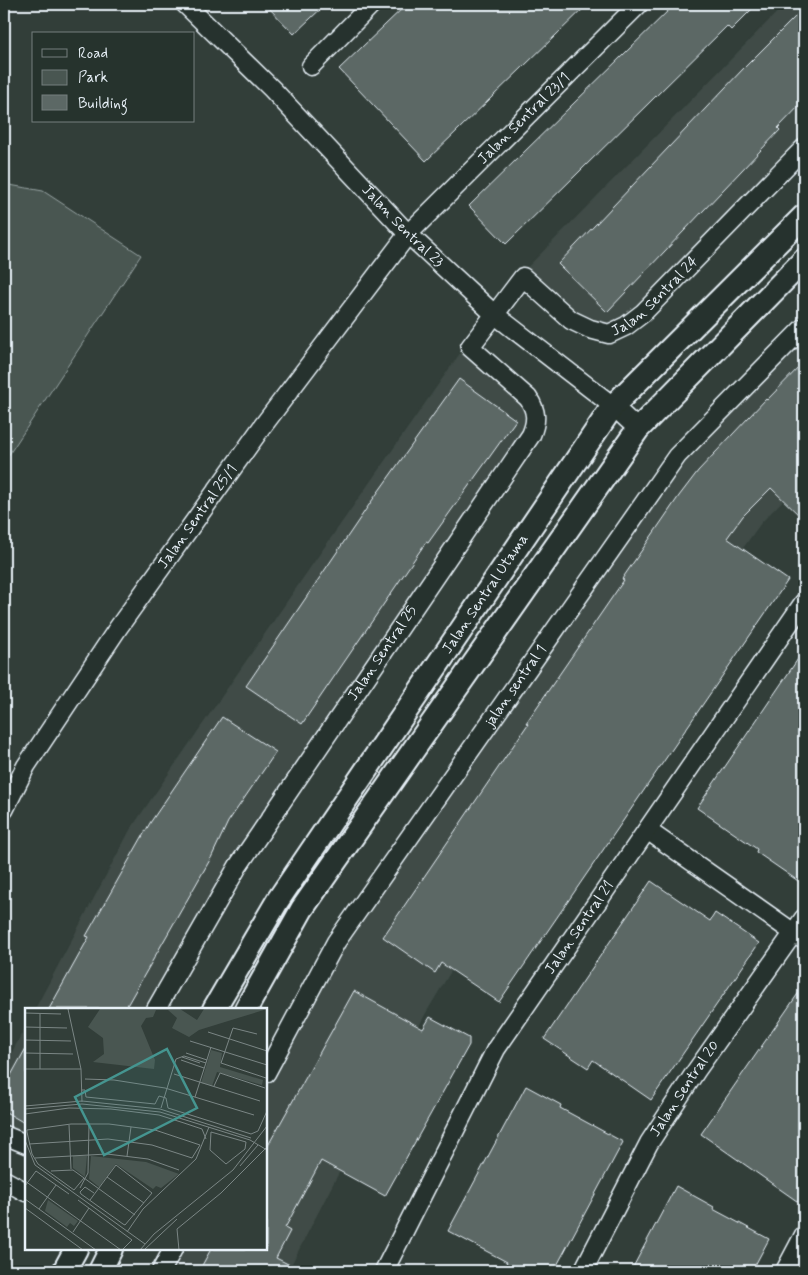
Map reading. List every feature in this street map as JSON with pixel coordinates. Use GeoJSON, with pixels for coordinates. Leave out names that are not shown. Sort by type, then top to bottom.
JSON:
{"type":"FeatureCollection","features":[{"type":"Feature","properties":{"kind":"street","name":"Jalan Sentral 23"},"geometry":{"type":"LineString","coordinates":[[185,4],[272,89],[408,234],[494,314],[612,406],[638,429]]}},
{"type":"Feature","properties":{"kind":"street"},"geometry":{"type":"LineString","coordinates":[[311,66],[372,4]]}},
{"type":"Feature","properties":{"kind":"street","name":"Jalan Sentral 23/1"},"geometry":{"type":"LineString","coordinates":[[408,234],[639,4]]}},
{"type":"Feature","properties":{"kind":"street","name":"Jalan Sentral 24"},"geometry":{"type":"LineString","coordinates":[[494,314],[523,277],[571,320],[590,329],[608,334],[626,326],[643,313],[804,148]]}},
{"type":"Feature","properties":{"kind":"street","name":"Jalan Sentral Utama"},"geometry":{"type":"LineString","coordinates":[[215,1008],[278,900],[612,406],[804,216]]}},
{"type":"Feature","properties":{"kind":"street","name":"Jalan Sentral 25/1"},"geometry":{"type":"LineString","coordinates":[[4,810],[29,760],[118,628],[262,427],[408,234]]}},
{"type":"Feature","properties":{"kind":"street","name":"Jalan Sentral Utama"},"geometry":{"type":"LineString","coordinates":[[247,1008],[302,909],[638,429],[804,260]]}},
{"type":"Feature","properties":{"kind":"street","name":"Jalan Sentral 25"},"geometry":{"type":"LineString","coordinates":[[157,1008],[238,866],[531,435],[535,426],[536,416],[528,398],[470,347],[494,314]]}},
{"type":"Feature","properties":{"kind":"street","name":"jalan sentral 1"},"geometry":{"type":"LineString","coordinates":[[268,1068],[336,942],[677,456],[804,328]]}},
{"type":"Feature","properties":{"kind":"street","name":"Jalan Sentral 21"},"geometry":{"type":"LineString","coordinates":[[384,1271],[496,1049],[804,602]]}},
{"type":"Feature","properties":{"kind":"street"},"geometry":{"type":"LineString","coordinates":[[647,830],[799,936]]}},
{"type":"Feature","properties":{"kind":"street","name":"Jalan Sentral 20"},"geometry":{"type":"LineString","coordinates":[[584,1271],[649,1143],[696,1071],[799,936],[804,918]]}},
{"type":"Feature","properties":{"kind":"street"},"geometry":{"type":"LineString","coordinates":[[4,1135],[25,1144]]}},
{"type":"Feature","properties":{"kind":"street"},"geometry":{"type":"LineString","coordinates":[[4,1180],[25,1191]]}},
{"type":"Feature","properties":{"kind":"street"},"geometry":{"type":"LineString","coordinates":[[785,1271],[804,1234]]}},
{"type":"Feature","properties":{"kind":"street"},"geometry":{"type":"LineString","coordinates":[[64,1271],[75,1250]]}},
{"type":"Feature","properties":{"kind":"street"},"geometry":{"type":"LineString","coordinates":[[100,1271],[110,1250]]}},
{"type":"Feature","properties":{"kind":"street"},"geometry":{"type":"LineString","coordinates":[[162,1271],[172,1250]]}},
{"type":"Feature","properties":{"kind":"shaded area"},"geometry":{"type":"Polygon","coordinates":[[[785,4],[804,4],[804,159],[611,342],[515,280],[785,4]]]}},
{"type":"Feature","properties":{"kind":"shaded area"},"geometry":{"type":"Polygon","coordinates":[[[804,316],[804,479],[761,523],[668,653],[453,968],[426,1013],[288,1271],[154,1271],[165,1250],[268,1250],[268,1055],[671,451],[804,316]]]}},
{"type":"Feature","properties":{"kind":"shaded area"},"geometry":{"type":"Polygon","coordinates":[[[463,349],[532,393],[541,403],[543,415],[243,871],[166,1008],[36,1008],[130,830],[463,349]]]}},
{"type":"Feature","properties":{"kind":"shaded area"},"geometry":{"type":"Polygon","coordinates":[[[25,1027],[25,1152],[4,1143],[4,1068],[25,1027]]]}},
{"type":"Feature","properties":{"kind":"green space"},"geometry":{"type":"Polygon","coordinates":[[[4,184],[43,191],[141,255],[4,462],[4,184]]]}},
{"type":"Feature","properties":{"kind":"building"},"geometry":{"type":"Polygon","coordinates":[[[265,4],[326,4],[294,34],[265,4]]]}},
{"type":"Feature","properties":{"kind":"building"},"geometry":{"type":"Polygon","coordinates":[[[407,4],[588,4],[426,161],[339,69],[407,4]]]}},
{"type":"Feature","properties":{"kind":"building"},"geometry":{"type":"Polygon","coordinates":[[[675,4],[757,4],[731,30],[727,26],[506,244],[469,206],[675,4]]]}},
{"type":"Feature","properties":{"kind":"building"},"geometry":{"type":"Polygon","coordinates":[[[804,8],[804,101],[778,128],[780,130],[607,312],[558,264],[743,69],[804,8]]]}},
{"type":"Feature","properties":{"kind":"building"},"geometry":{"type":"Polygon","coordinates":[[[804,362],[804,520],[771,488],[743,516],[727,538],[788,580],[499,1002],[441,963],[435,973],[383,937],[528,724],[526,723],[679,496],[698,471],[804,362]]]}},
{"type":"Feature","properties":{"kind":"building"},"geometry":{"type":"Polygon","coordinates":[[[459,379],[516,420],[428,543],[426,542],[302,724],[246,686],[371,502],[459,379]]]}},
{"type":"Feature","properties":{"kind":"building"},"geometry":{"type":"Polygon","coordinates":[[[804,650],[804,885],[756,852],[757,849],[697,808],[804,650]]]}},
{"type":"Feature","properties":{"kind":"building"},"geometry":{"type":"Polygon","coordinates":[[[222,717],[276,752],[228,822],[211,858],[126,1008],[50,1008],[89,937],[86,936],[150,823],[222,717]]]}},
{"type":"Feature","properties":{"kind":"building"},"geometry":{"type":"Polygon","coordinates":[[[651,881],[710,921],[715,913],[759,943],[651,1100],[593,1060],[588,1068],[544,1039],[651,881]]]}},
{"type":"Feature","properties":{"kind":"building"},"geometry":{"type":"Polygon","coordinates":[[[804,985],[804,1206],[701,1134],[804,985]]]}},
{"type":"Feature","properties":{"kind":"building"},"geometry":{"type":"Polygon","coordinates":[[[354,991],[423,1029],[430,1017],[469,1038],[469,1045],[385,1196],[321,1161],[285,1228],[290,1231],[276,1258],[302,1271],[199,1271],[210,1250],[268,1250],[268,1145],[354,991]]]}},
{"type":"Feature","properties":{"kind":"building"},"geometry":{"type":"Polygon","coordinates":[[[25,1050],[25,1123],[4,1111],[4,1088],[25,1050]]]}},
{"type":"Feature","properties":{"kind":"building"},"geometry":{"type":"Polygon","coordinates":[[[526,1086],[561,1105],[560,1108],[623,1142],[554,1271],[517,1271],[505,1265],[507,1262],[448,1231],[526,1086]]]}},
{"type":"Feature","properties":{"kind":"building"},"geometry":{"type":"Polygon","coordinates":[[[676,1186],[714,1207],[713,1209],[769,1239],[752,1271],[631,1271],[676,1186]]]}}]}
